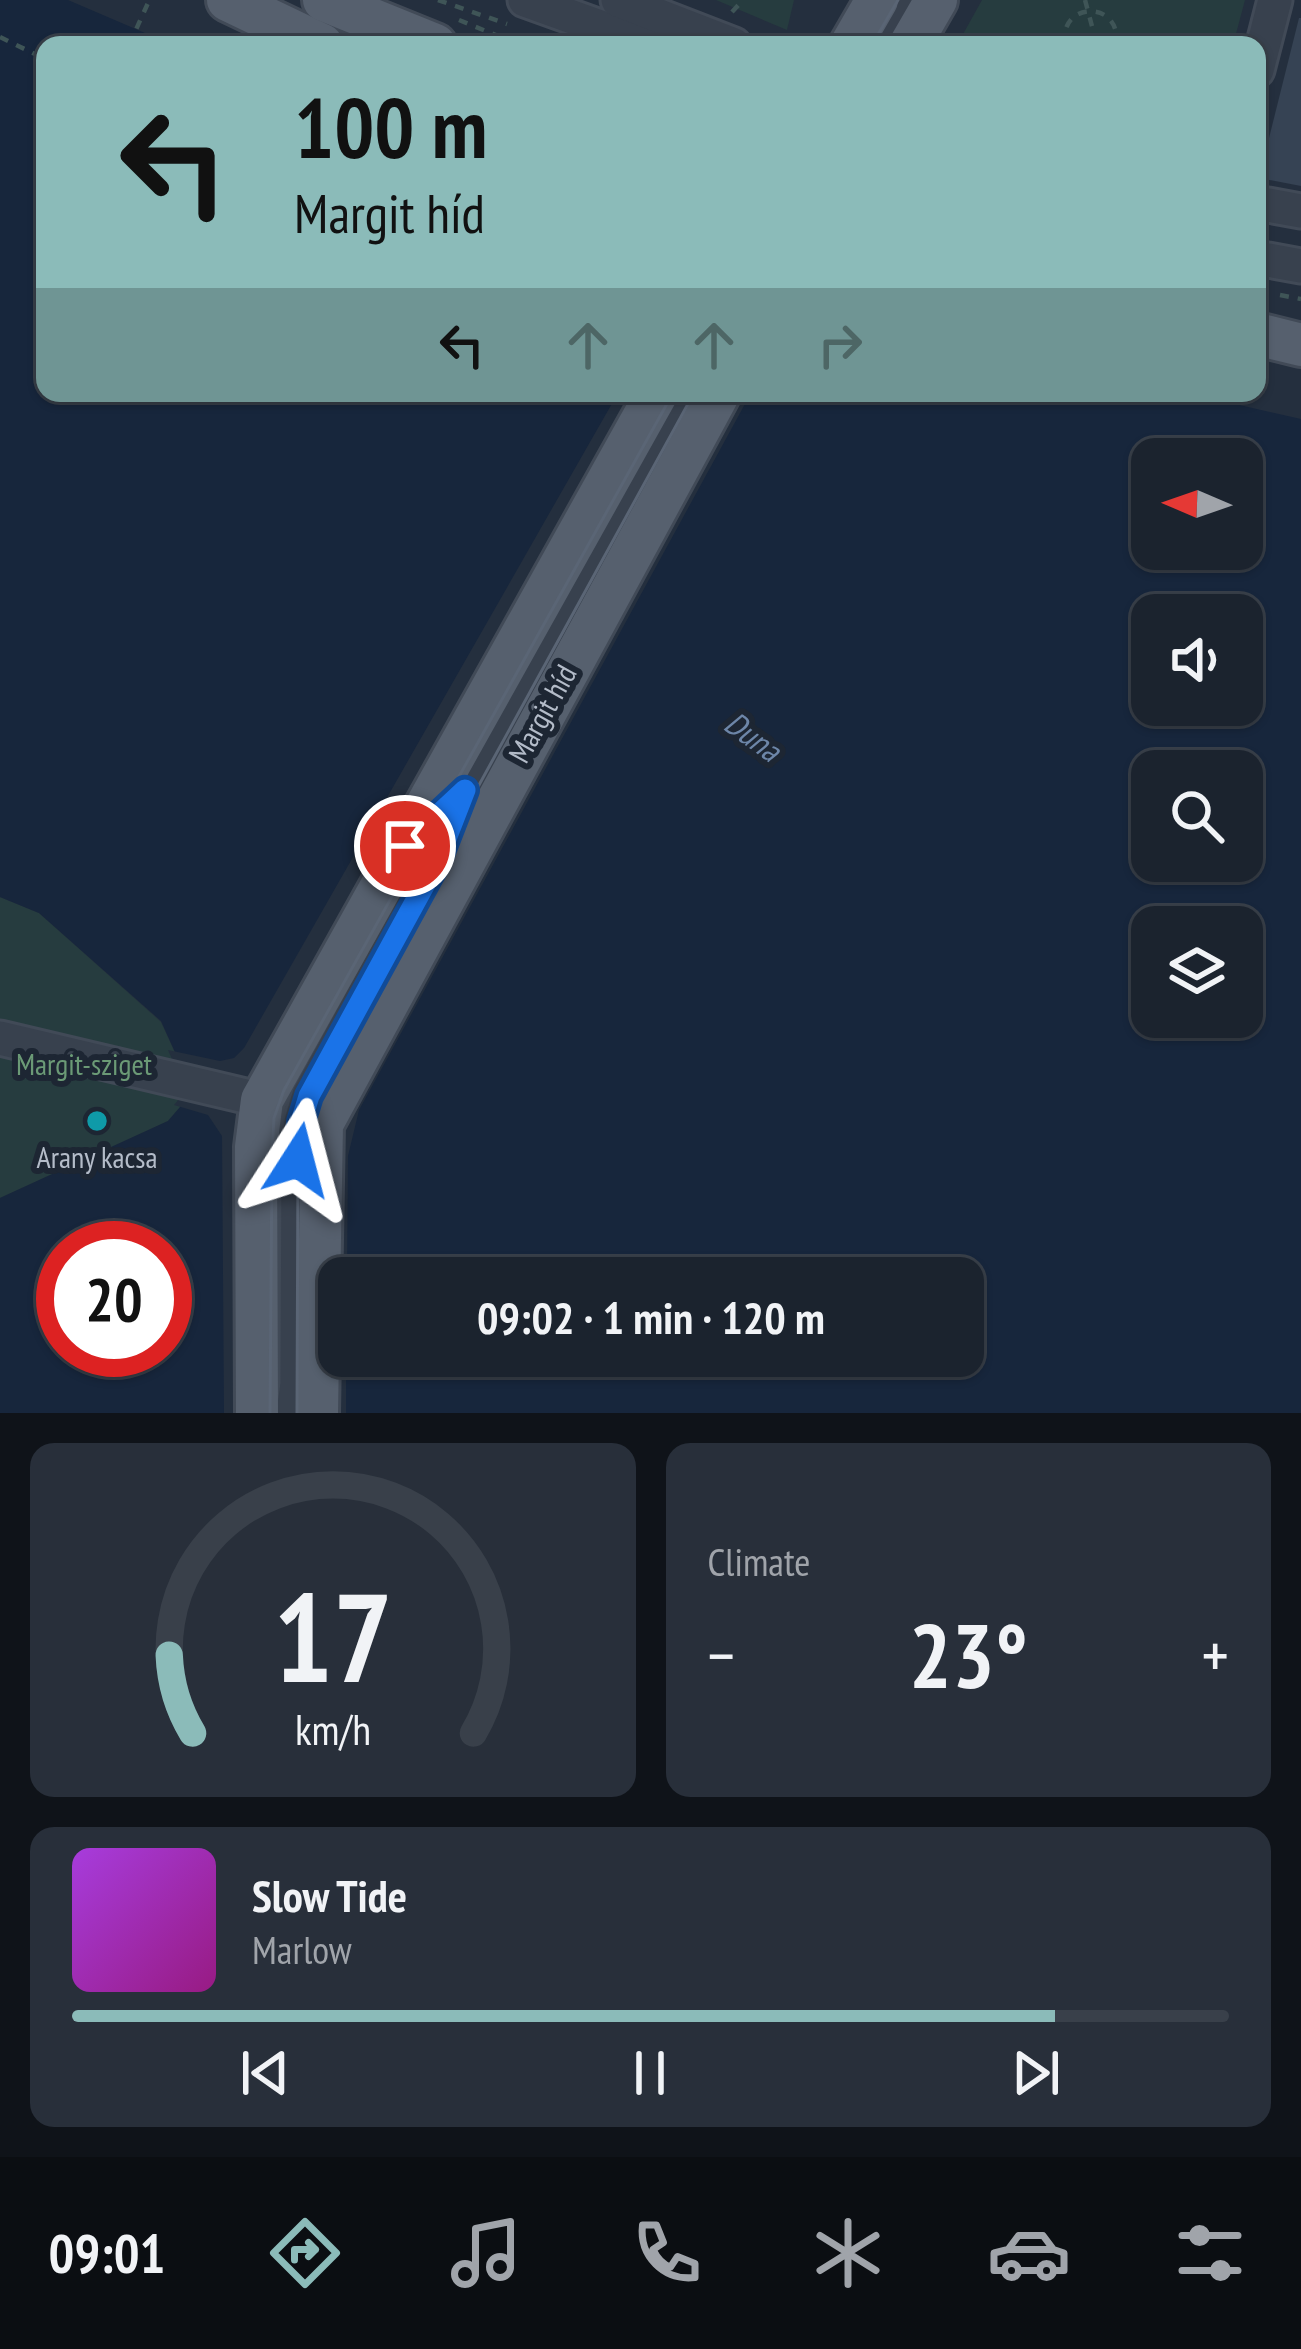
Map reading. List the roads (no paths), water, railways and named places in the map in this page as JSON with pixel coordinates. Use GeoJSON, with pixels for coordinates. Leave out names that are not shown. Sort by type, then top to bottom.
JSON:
{"type":"FeatureCollection","features":[{"type":"Feature","properties":{"kind":"main road"},"geometry":{"type":"LineString","coordinates":[[228,0],[303,36]]}},
{"type":"Feature","properties":{"kind":"main road"},"geometry":{"type":"LineString","coordinates":[[324,0],[441,30]]}},
{"type":"Feature","properties":{"kind":"main road"},"geometry":{"type":"LineString","coordinates":[[856,36],[877,0]]}},
{"type":"Feature","properties":{"kind":"main road"},"geometry":{"type":"LineString","coordinates":[[915,36],[936,0]]}},
{"type":"Feature","properties":{"kind":"main road"},"geometry":{"type":"LineString","coordinates":[[1266,336],[1301,345]]}},
{"type":"Feature","properties":{"kind":"main road"},"geometry":{"type":"LineString","coordinates":[[1266,365],[1301,365]]}},
{"type":"Feature","properties":{"kind":"main road","name":"Margit híd"},"geometry":{"type":"LineString","coordinates":[[257,1413],[256,1148],[262,1100],[652,402]]}},
{"type":"Feature","properties":{"kind":"main road","name":"Margit híd"},"geometry":{"type":"LineString","coordinates":[[308,1406],[319,1150],[328,1108],[713,402]]}},
{"type":"Feature","properties":{"kind":"street"},"geometry":{"type":"LineString","coordinates":[[618,0],[734,28]]}},
{"type":"Feature","properties":{"kind":"street"},"geometry":{"type":"LineString","coordinates":[[885,36],[906,0]]}},
{"type":"Feature","properties":{"kind":"street"},"geometry":{"type":"LineString","coordinates":[[1266,36],[1275,0]]}},
{"type":"Feature","properties":{"kind":"street"},"geometry":{"type":"LineString","coordinates":[[519,13],[613,36]]}},
{"type":"Feature","properties":{"kind":"street"},"geometry":{"type":"LineString","coordinates":[[1266,205],[1301,212]]}},
{"type":"Feature","properties":{"kind":"street"},"geometry":{"type":"LineString","coordinates":[[1266,260],[1301,266]]}},
{"type":"Feature","properties":{"kind":"street","name":"Margit híd"},"geometry":{"type":"LineString","coordinates":[[308,1406],[297,1384],[301,1122],[323,1067],[437,862],[465,790],[679,402]]}},
{"type":"Feature","properties":{"kind":"street","name":"Margit híd"},"geometry":{"type":"LineString","coordinates":[[405,846],[465,790]]}},
{"type":"Feature","properties":{"kind":"street","name":"Margit híd"},"geometry":{"type":"LineString","coordinates":[[275,1413],[269,1374],[274,1118],[297,1065],[416,852],[465,790]]}},
{"type":"Feature","properties":{"kind":"street"},"geometry":{"type":"LineString","coordinates":[[0,1038],[262,1100]]}},
{"type":"Feature","properties":{"kind":"water","name":"Duna"},"geometry":{"type":"Polygon","coordinates":[[[0,0],[68,0],[152,36],[36,36],[36,402],[1226,402],[1301,419],[1301,1413],[0,1413],[0,1198],[168,1121],[193,1092],[161,1021],[39,913],[0,897],[0,0]]]}},
{"type":"Feature","properties":{"kind":"tram line"},"geometry":{"type":"LineString","coordinates":[[877,36],[898,0]]}},
{"type":"Feature","properties":{"kind":"tram line"},"geometry":{"type":"LineString","coordinates":[[270,1413],[272,1156],[274,1118],[284,1090],[668,402]]}},
{"type":"Feature","properties":{"kind":"tram line"},"geometry":{"type":"LineString","coordinates":[[297,1413],[298,1160],[309,1095],[689,402]]}},
{"type":"Feature","properties":{"kind":"place","name":"Arany kacsa"},"geometry":{"type":"Point","coordinates":[97,1121]}},
{"type":"Feature","properties":{"kind":"park label","name":"Margit-sziget"},"geometry":{"type":"Point","coordinates":[84,1065]}}]}
